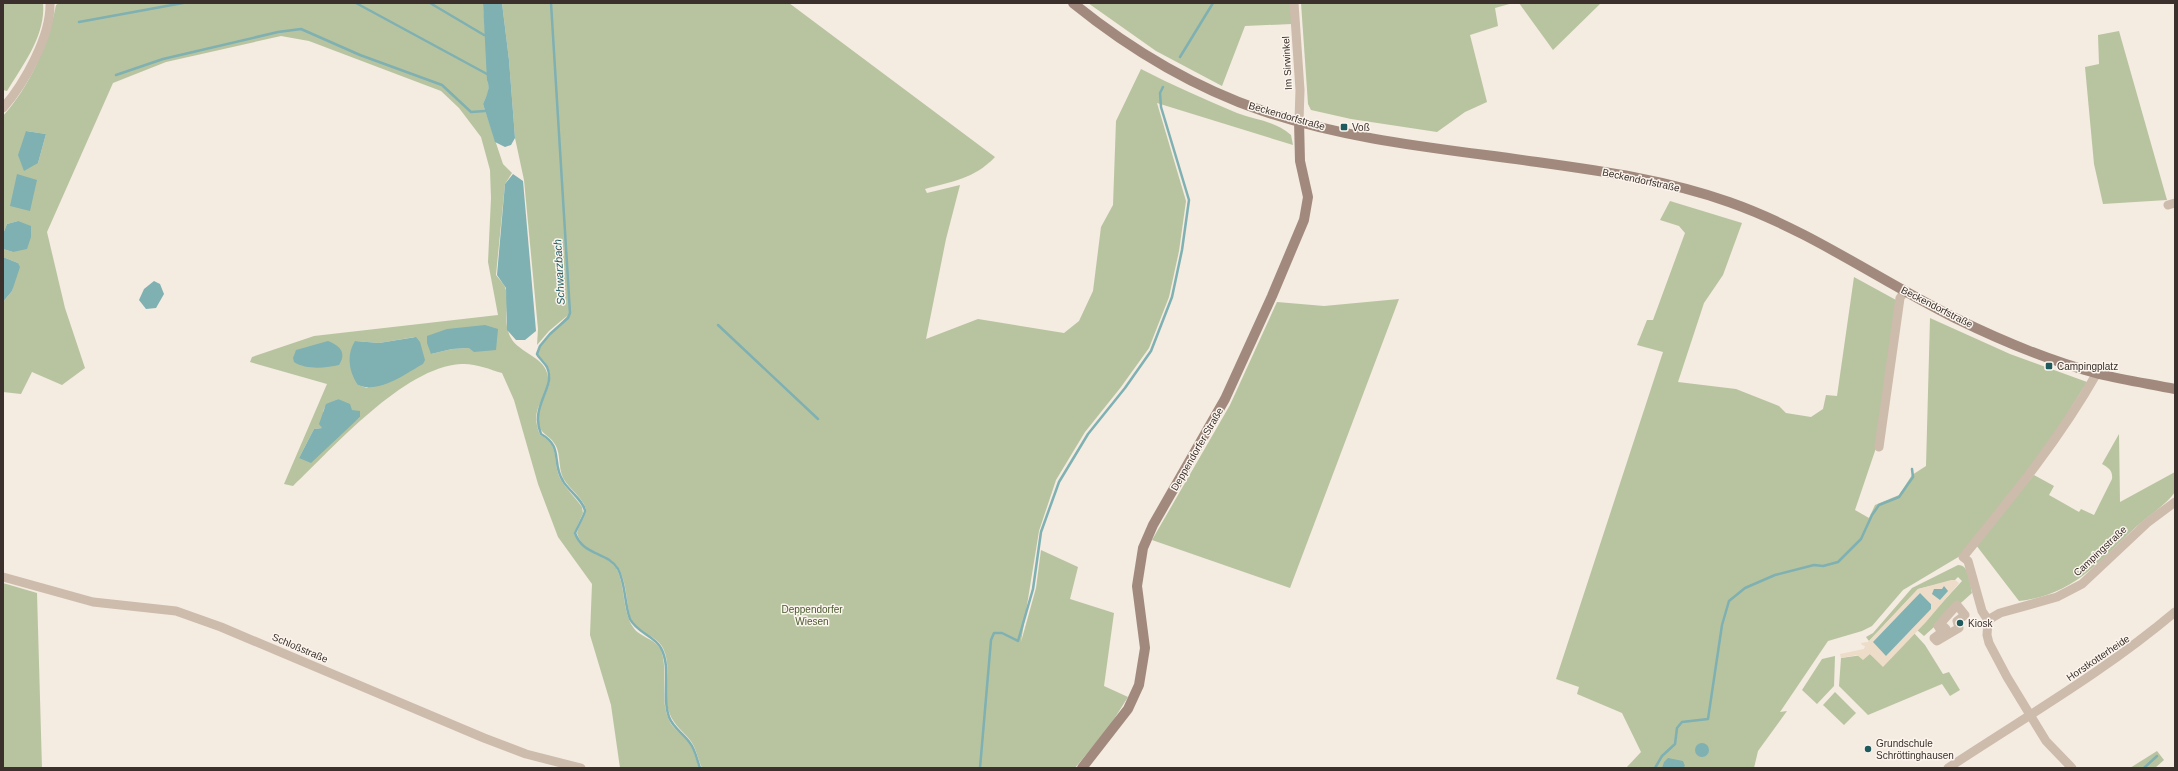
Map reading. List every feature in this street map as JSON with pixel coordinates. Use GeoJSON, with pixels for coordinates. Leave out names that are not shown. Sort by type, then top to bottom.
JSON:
{"type":"FeatureCollection","features":[{"type":"Feature","properties":{"kind":"street"},"geometry":{"type":"LineString","coordinates":[[3,108],[23,81],[41,43],[47,27],[50,3]]}},
{"type":"Feature","properties":{"kind":"street","name":"Beckendorfstraße"},"geometry":{"type":"LineString","coordinates":[[1073,3],[1136,50],[1200,85],[1237,101],[1299,121],[1344,132],[1615,173],[1667,183],[1726,201],[1775,219],[1957,319],[2005,340],[2062,362],[2097,373],[2175,389]]}},
{"type":"Feature","properties":{"kind":"street","name":"Im Sirwinkel"},"geometry":{"type":"LineString","coordinates":[[1294,3],[1300,90],[1299,121]]}},
{"type":"Feature","properties":{"kind":"street","name":"Deppendorfer Straße"},"geometry":{"type":"LineString","coordinates":[[1082,768],[1128,710],[1139,685],[1144,648],[1137,586],[1143,548],[1153,525],[1225,399],[1272,296],[1304,220],[1308,197],[1300,161],[1299,121]]}},
{"type":"Feature","properties":{"kind":"street"},"geometry":{"type":"LineString","coordinates":[[1880,446],[1900,298],[1905,291]]}},
{"type":"Feature","properties":{"kind":"street"},"geometry":{"type":"LineString","coordinates":[[2072,768],[2055,752],[2030,717],[1989,643],[1987,635],[1988,620],[1982,610],[1968,561],[1963,556],[2032,473],[2082,399],[2097,373]]}},
{"type":"Feature","properties":{"kind":"street","name":"Campingstraße"},"geometry":{"type":"LineString","coordinates":[[1988,620],[2000,613],[2056,597],[2082,584],[2147,523],[2175,502]]}},
{"type":"Feature","properties":{"kind":"street","name":"Schloßstraße"},"geometry":{"type":"LineString","coordinates":[[3,577],[92,602],[176,611],[221,627],[484,738],[526,754],[581,768]]}},
{"type":"Feature","properties":{"kind":"street"},"geometry":{"type":"LineString","coordinates":[[1957,604],[1965,615],[1957,620],[1959,628],[1937,642],[1934,638],[1946,629],[1944,627],[1940,629],[1938,626],[1957,604]]}},
{"type":"Feature","properties":{"kind":"street","name":"Horstkotterheide"},"geometry":{"type":"LineString","coordinates":[[1948,768],[2030,717],[2138,644],[2175,612]]}},
{"type":"Feature","properties":{"kind":"green space"},"geometry":{"type":"Polygon","coordinates":[[[3,3],[43,3],[41,27],[37,38],[26,60],[7,91],[3,90],[3,3]]]}},
{"type":"Feature","properties":{"kind":"green space"},"geometry":{"type":"Polygon","coordinates":[[[59,3],[483,3],[489,83],[488,93],[483,104],[503,164],[512,173],[505,184],[496,275],[505,287],[507,293],[506,318],[508,332],[520,348],[538,360],[546,370],[548,377],[547,385],[536,417],[537,425],[540,435],[547,439],[554,449],[558,473],[561,480],[582,507],[583,513],[574,533],[578,541],[583,546],[614,565],[622,585],[627,615],[633,627],[639,633],[659,646],[664,668],[666,712],[673,727],[689,742],[699,768],[620,768],[611,705],[590,635],[592,584],[558,537],[538,484],[514,400],[502,373],[477,365],[461,364],[439,369],[416,379],[393,394],[349,431],[293,486],[284,484],[327,384],[250,362],[252,357],[314,336],[498,315],[488,262],[491,198],[490,170],[481,137],[459,108],[441,91],[309,41],[281,36],[166,62],[113,83],[47,232],[65,308],[85,368],[62,385],[32,372],[21,394],[3,392],[3,302],[12,291],[18,263],[3,257],[3,249],[13,252],[18,221],[7,224],[3,234],[3,116],[22,92],[37,64],[53,20],[56,5],[59,3]],[[26,131],[38,163],[46,134],[26,131]],[[447,329],[431,354],[452,349],[469,348],[447,329]],[[415,337],[379,343],[355,341],[358,385],[367,388],[415,337]],[[338,399],[325,407],[322,428],[314,429],[299,458],[347,428],[360,417],[338,399]]]}},
{"type":"Feature","properties":{"kind":"green space","name":"Deppendorfer Wiesen"},"geometry":{"type":"Polygon","coordinates":[[[502,3],[789,3],[995,157],[971,175],[925,189],[927,193],[960,185],[946,239],[926,339],[978,319],[1064,333],[1079,321],[1093,291],[1101,227],[1113,205],[1116,121],[1141,69],[1188,92],[1237,113],[1272,124],[1285,130],[1291,135],[1293,145],[1157,103],[1186,201],[1179,251],[1169,297],[1149,348],[1121,387],[1085,432],[1056,480],[1039,531],[1021,642],[1036,588],[1041,550],[1078,567],[1070,599],[1114,613],[1104,686],[1128,697],[1109,727],[1075,768],[702,768],[692,743],[677,726],[669,713],[667,700],[667,663],[663,648],[656,639],[641,630],[633,622],[630,616],[624,581],[615,563],[590,549],[580,540],[577,533],[586,513],[585,507],[581,499],[565,481],[561,471],[558,451],[552,440],[542,431],[539,425],[539,410],[550,380],[550,373],[547,366],[538,354],[540,346],[568,315],[549,331],[537,345],[538,329],[524,180],[515,138],[509,60],[502,3]]]}},
{"type":"Feature","properties":{"kind":"green space"},"geometry":{"type":"Polygon","coordinates":[[[1088,3],[1290,3],[1292,24],[1245,26],[1222,86],[1156,51],[1088,3]]]}},
{"type":"Feature","properties":{"kind":"green space"},"geometry":{"type":"Polygon","coordinates":[[[1301,3],[1513,3],[1495,8],[1498,26],[1470,35],[1487,102],[1465,112],[1437,132],[1351,119],[1311,110],[1308,104],[1301,3]]]}},
{"type":"Feature","properties":{"kind":"green space"},"geometry":{"type":"Polygon","coordinates":[[[1519,3],[1601,3],[1553,50],[1519,3]]]}},
{"type":"Feature","properties":{"kind":"green space"},"geometry":{"type":"Polygon","coordinates":[[[2119,31],[2167,200],[2103,204],[2094,164],[2085,67],[2099,64],[2098,35],[2119,31]]]}},
{"type":"Feature","properties":{"kind":"green space"},"geometry":{"type":"Polygon","coordinates":[[[1670,201],[1742,223],[1723,275],[1704,303],[1678,382],[1736,389],[1779,406],[1786,413],[1811,417],[1823,409],[1826,395],[1837,396],[1854,277],[1896,300],[1876,448],[1855,510],[1869,518],[1875,505],[1899,495],[1912,475],[1926,466],[1930,318],[2010,354],[2087,382],[2031,472],[1960,556],[1903,590],[1872,626],[1862,631],[1828,641],[1780,712],[1787,711],[1758,751],[1754,768],[1626,768],[1641,752],[1622,713],[1577,694],[1579,687],[1556,679],[1663,352],[1637,345],[1647,320],[1653,320],[1685,233],[1679,226],[1660,220],[1670,201]]]}},
{"type":"Feature","properties":{"kind":"green space"},"geometry":{"type":"Polygon","coordinates":[[[1399,299],[1290,588],[1152,540],[1230,405],[1277,302],[1324,306],[1399,299]]]}},
{"type":"Feature","properties":{"kind":"green space"},"geometry":{"type":"Polygon","coordinates":[[[2119,434],[2120,502],[2175,472],[2175,492],[2084,575],[2055,592],[2038,598],[2019,601],[1976,545],[2034,475],[2054,486],[2049,495],[2079,512],[2081,509],[2094,515],[2112,479],[2110,470],[2102,464],[2119,434]]]}},
{"type":"Feature","properties":{"kind":"green space"},"geometry":{"type":"Polygon","coordinates":[[[1958,565],[1965,568],[1967,571],[1972,593],[1924,636],[1917,630],[1962,581],[1958,577],[1955,580],[1918,589],[1869,641],[1866,637],[1873,633],[1912,588],[1958,565]]]}},
{"type":"Feature","properties":{"kind":"green space"},"geometry":{"type":"Polygon","coordinates":[[[3,583],[37,593],[42,768],[3,768],[3,583]]]}},
{"type":"Feature","properties":{"kind":"green space"},"geometry":{"type":"Polygon","coordinates":[[[1914,633],[1925,645],[1943,674],[1949,672],[1960,690],[1950,696],[1942,684],[1868,715],[1839,686],[1841,658],[1870,654],[1883,666],[1914,633]]]}},
{"type":"Feature","properties":{"kind":"green space"},"geometry":{"type":"Polygon","coordinates":[[[1835,656],[1834,686],[1817,704],[1802,690],[1822,659],[1835,656]]]}},
{"type":"Feature","properties":{"kind":"green space"},"geometry":{"type":"Polygon","coordinates":[[[1835,692],[1856,713],[1844,725],[1823,705],[1835,692]]]}},
{"type":"Feature","properties":{"kind":"green space"},"geometry":{"type":"Polygon","coordinates":[[[2157,751],[2164,760],[2155,768],[2130,768],[2157,751]]]}},
{"type":"Feature","properties":{"kind":"shaded area"},"geometry":{"type":"Polygon","coordinates":[[[1951,580],[1955,580],[1959,583],[1926,622],[1883,667],[1870,654],[1863,660],[1857,655],[1841,658],[1840,654],[1864,649],[1865,646],[1861,643],[1868,642],[1918,589],[1951,580]],[[1919,593],[1886,656],[1931,609],[1931,603],[1919,593]]]}},
{"type":"Feature","properties":{"kind":"water"},"geometry":{"type":"Polygon","coordinates":[[[483,3],[502,3],[509,60],[515,138],[511,145],[505,147],[495,142],[483,104],[488,92],[488,83],[483,3]]]}},
{"type":"Feature","properties":{"kind":"water"},"geometry":{"type":"Polygon","coordinates":[[[26,131],[46,134],[38,163],[24,171],[18,155],[26,131]]]}},
{"type":"Feature","properties":{"kind":"water"},"geometry":{"type":"Polygon","coordinates":[[[17,174],[37,180],[30,211],[10,206],[17,174]]]}},
{"type":"Feature","properties":{"kind":"water"},"geometry":{"type":"Polygon","coordinates":[[[513,174],[523,181],[536,331],[525,340],[516,340],[507,330],[506,288],[497,275],[505,184],[513,174]]]}},
{"type":"Feature","properties":{"kind":"water"},"geometry":{"type":"Polygon","coordinates":[[[18,221],[31,226],[31,237],[27,249],[13,252],[3,249],[3,234],[7,224],[18,221]]]}},
{"type":"Feature","properties":{"kind":"water"},"geometry":{"type":"Polygon","coordinates":[[[3,257],[18,263],[20,267],[12,291],[3,302],[3,257]]]}},
{"type":"Feature","properties":{"kind":"water"},"geometry":{"type":"Polygon","coordinates":[[[154,281],[160,284],[164,294],[156,308],[146,309],[139,300],[144,289],[154,281]]]}},
{"type":"Feature","properties":{"kind":"water"},"geometry":{"type":"Polygon","coordinates":[[[485,325],[498,329],[496,350],[474,352],[469,348],[452,349],[431,354],[427,343],[427,336],[447,329],[485,325]]]}},
{"type":"Feature","properties":{"kind":"water"},"geometry":{"type":"Polygon","coordinates":[[[416,337],[420,342],[425,360],[423,364],[392,382],[383,385],[366,387],[358,385],[352,375],[350,363],[350,352],[355,341],[379,343],[416,337]]]}},
{"type":"Feature","properties":{"kind":"water"},"geometry":{"type":"Polygon","coordinates":[[[328,341],[339,347],[341,350],[342,356],[339,365],[328,367],[310,367],[299,365],[294,362],[293,358],[296,350],[328,341]]]}},
{"type":"Feature","properties":{"kind":"water"},"geometry":{"type":"Polygon","coordinates":[[[338,399],[350,404],[352,410],[360,411],[360,417],[311,463],[299,458],[314,429],[322,428],[319,424],[326,404],[338,399]]]}},
{"type":"Feature","properties":{"kind":"water"},"geometry":{"type":"Polygon","coordinates":[[[1944,586],[1948,591],[1940,600],[1932,594],[1934,589],[1942,589],[1944,586]]]}},
{"type":"Feature","properties":{"kind":"water"},"geometry":{"type":"Polygon","coordinates":[[[1920,593],[1931,604],[1931,609],[1886,656],[1873,642],[1920,593]]]}},
{"type":"Feature","properties":{"kind":"water"},"geometry":{"type":"Polygon","coordinates":[[[1699,743],[1705,743],[1709,747],[1709,753],[1705,757],[1699,757],[1695,753],[1695,747],[1699,743]]]}},
{"type":"Feature","properties":{"kind":"water"},"geometry":{"type":"Polygon","coordinates":[[[1668,758],[1683,761],[1685,766],[1682,768],[1662,768],[1664,762],[1668,758]]]}},
{"type":"Feature","properties":{"kind":"waterway"},"geometry":{"type":"LineString","coordinates":[[79,22],[183,3]]}},
{"type":"Feature","properties":{"kind":"waterway"},"geometry":{"type":"LineString","coordinates":[[356,3],[487,74]]}},
{"type":"Feature","properties":{"kind":"waterway"},"geometry":{"type":"LineString","coordinates":[[430,3],[484,35]]}},
{"type":"Feature","properties":{"kind":"waterway","name":"Schwarzbach"},"geometry":{"type":"LineString","coordinates":[[551,3],[570,313],[568,318],[550,334],[540,346],[537,354],[547,367],[549,375],[549,382],[538,414],[538,424],[541,434],[548,439],[555,450],[558,467],[563,481],[584,507],[585,513],[575,533],[584,546],[608,559],[618,569],[621,575],[630,619],[637,628],[655,640],[661,648],[666,665],[666,700],[669,717],[673,724],[692,745],[700,768]]}},
{"type":"Feature","properties":{"kind":"waterway"},"geometry":{"type":"LineString","coordinates":[[1180,57],[1213,3]]}},
{"type":"Feature","properties":{"kind":"waterway"},"geometry":{"type":"LineString","coordinates":[[116,75],[163,59],[278,32],[301,29],[360,55],[442,85],[471,112],[485,111]]}},
{"type":"Feature","properties":{"kind":"waterway"},"geometry":{"type":"LineString","coordinates":[[980,768],[991,640],[994,633],[1002,633],[1018,641],[1033,589],[1041,532],[1059,482],[1088,434],[1125,388],[1151,351],[1172,297],[1182,250],[1189,200],[1161,107],[1160,93],[1163,87]]}},
{"type":"Feature","properties":{"kind":"waterway"},"geometry":{"type":"LineString","coordinates":[[718,325],[818,419]]}},
{"type":"Feature","properties":{"kind":"waterway"},"geometry":{"type":"LineString","coordinates":[[1655,768],[1662,756],[1675,744],[1677,728],[1682,722],[1708,719],[1722,625],[1729,601],[1745,588],[1775,575],[1814,565],[1823,566],[1838,562],[1861,539],[1872,515],[1879,505],[1899,497],[1913,477],[1912,469]]}},
{"type":"Feature","properties":{"kind":"waterway"},"geometry":{"type":"LineString","coordinates":[[2144,768],[2157,756]]}},
{"type":"Feature","properties":{"kind":"place","name":"Voß"},"geometry":{"type":"Point","coordinates":[1344,127]}},
{"type":"Feature","properties":{"kind":"place","name":"Campingplatz"},"geometry":{"type":"Point","coordinates":[2049,366]}},
{"type":"Feature","properties":{"kind":"place","name":"Kiosk"},"geometry":{"type":"Point","coordinates":[1960,623]}},
{"type":"Feature","properties":{"kind":"place","name":"Grundschule Schröttinghausen"},"geometry":{"type":"Point","coordinates":[1868,749]}}]}
